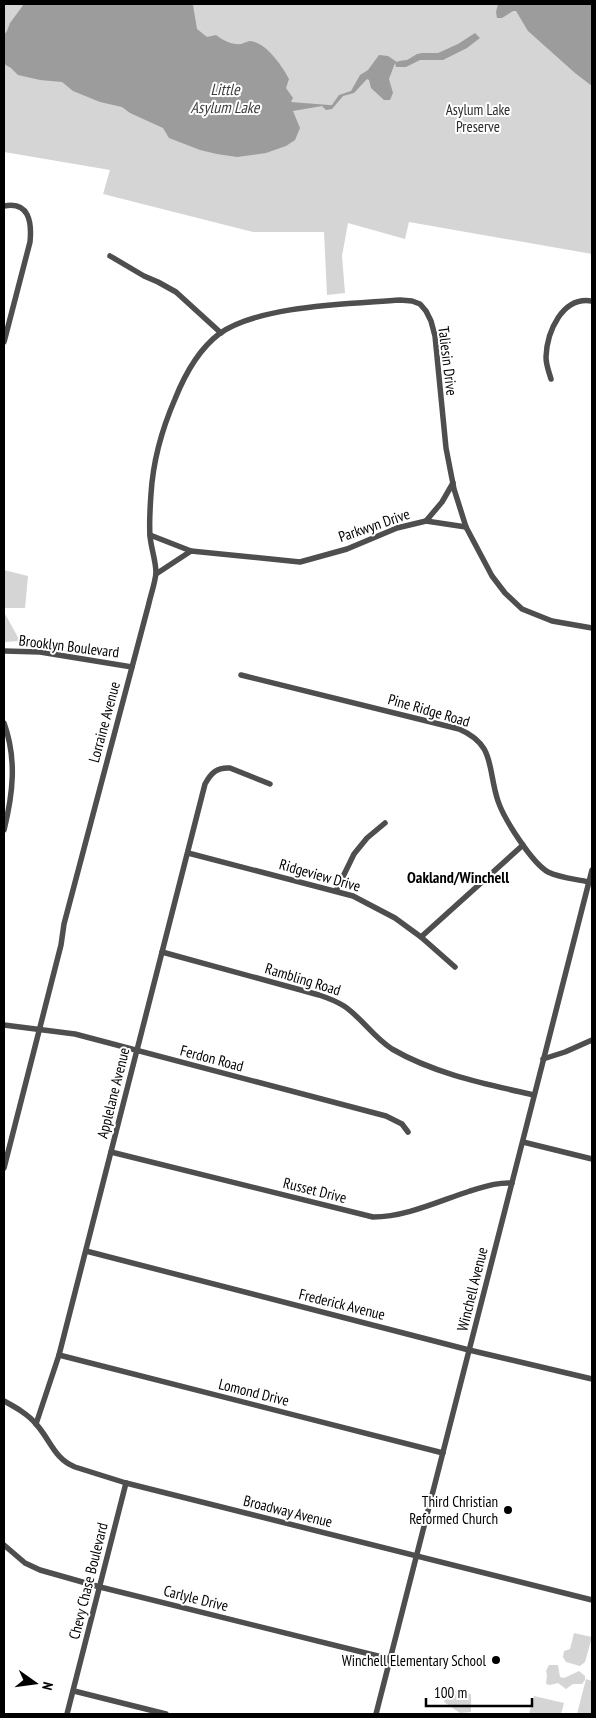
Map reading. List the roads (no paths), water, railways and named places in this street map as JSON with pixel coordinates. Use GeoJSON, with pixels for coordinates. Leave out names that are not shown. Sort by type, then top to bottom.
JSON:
{"type":"FeatureCollection","features":[{"type":"Feature","properties":{"kind":"street"},"geometry":{"type":"LineString","coordinates":[[4,206],[13,204],[22,208],[28,216],[31,231],[30,242],[4,342]]}},
{"type":"Feature","properties":{"kind":"street"},"geometry":{"type":"LineString","coordinates":[[110,256],[176,292],[221,333]]}},
{"type":"Feature","properties":{"kind":"street","name":"Taliesin Drive"},"geometry":{"type":"LineString","coordinates":[[256,316],[310,308],[400,300],[420,304],[426,310],[435,336],[443,422],[453,483],[466,527]]}},
{"type":"Feature","properties":{"kind":"street"},"geometry":{"type":"LineString","coordinates":[[551,379],[546,357],[547,345],[553,325],[564,310],[572,304],[581,301],[592,301]]}},
{"type":"Feature","properties":{"kind":"street","name":"Lorraine Avenue"},"geometry":{"type":"LineString","coordinates":[[4,1168],[64,924],[156,574],[150,535],[153,469],[167,418],[191,365],[221,333],[256,316]]}},
{"type":"Feature","properties":{"kind":"street"},"geometry":{"type":"LineString","coordinates":[[426,521],[442,502],[453,483]]}},
{"type":"Feature","properties":{"kind":"street","name":"Parkwyn Drive"},"geometry":{"type":"LineString","coordinates":[[150,535],[191,551],[300,562],[347,548],[397,528],[426,521],[466,527]]}},
{"type":"Feature","properties":{"kind":"street"},"geometry":{"type":"LineString","coordinates":[[466,527],[492,576],[505,593],[522,609],[552,621],[592,628]]}},
{"type":"Feature","properties":{"kind":"street"},"geometry":{"type":"LineString","coordinates":[[156,574],[191,551]]}},
{"type":"Feature","properties":{"kind":"street","name":"Brooklyn Boulevard"},"geometry":{"type":"LineString","coordinates":[[4,652],[40,652],[132,666]]}},
{"type":"Feature","properties":{"kind":"street","name":"Pine Ridge Road"},"geometry":{"type":"LineString","coordinates":[[241,675],[469,733],[477,739],[487,753],[498,803],[523,845],[542,867],[549,872],[589,882]]}},
{"type":"Feature","properties":{"kind":"street"},"geometry":{"type":"LineString","coordinates":[[4,723],[13,770],[12,796],[4,830]]}},
{"type":"Feature","properties":{"kind":"street","name":"Applelane Avenue"},"geometry":{"type":"LineString","coordinates":[[36,1424],[59,1355],[205,784],[215,771],[230,768],[270,784]]}},
{"type":"Feature","properties":{"kind":"street"},"geometry":{"type":"LineString","coordinates":[[336,890],[354,854],[367,838],[385,823]]}},
{"type":"Feature","properties":{"kind":"street"},"geometry":{"type":"LineString","coordinates":[[421,937],[523,845]]}},
{"type":"Feature","properties":{"kind":"street","name":"Ridgeview Drive"},"geometry":{"type":"LineString","coordinates":[[188,853],[336,890],[366,901],[395,918],[421,937],[455,967]]}},
{"type":"Feature","properties":{"kind":"street","name":"Winchell Avenue"},"geometry":{"type":"LineString","coordinates":[[376,1714],[592,870]]}},
{"type":"Feature","properties":{"kind":"street","name":"Rambling Road"},"geometry":{"type":"LineString","coordinates":[[162,952],[334,1000],[346,1006],[375,1037],[417,1063],[476,1082],[534,1095]]}},
{"type":"Feature","properties":{"kind":"street","name":"Ferdon Road"},"geometry":{"type":"LineString","coordinates":[[4,1025],[75,1034],[386,1116],[402,1124],[408,1132]]}},
{"type":"Feature","properties":{"kind":"street"},"geometry":{"type":"LineString","coordinates":[[544,1059],[566,1052],[592,1040]]}},
{"type":"Feature","properties":{"kind":"street"},"geometry":{"type":"LineString","coordinates":[[523,1142],[592,1159]]}},
{"type":"Feature","properties":{"kind":"street","name":"Russet Drive"},"geometry":{"type":"LineString","coordinates":[[111,1152],[373,1217],[399,1214],[494,1184],[512,1183]]}},
{"type":"Feature","properties":{"kind":"street","name":"Frederick Avenue"},"geometry":{"type":"LineString","coordinates":[[86,1251],[592,1380]]}},
{"type":"Feature","properties":{"kind":"street","name":"Lomond Drive"},"geometry":{"type":"LineString","coordinates":[[59,1355],[443,1453]]}},
{"type":"Feature","properties":{"kind":"street","name":"Broadway Avenue"},"geometry":{"type":"LineString","coordinates":[[4,1401],[16,1407],[36,1424],[56,1454],[68,1465],[126,1483],[592,1600]]}},
{"type":"Feature","properties":{"kind":"street","name":"Chevy Chase Boulevard"},"geometry":{"type":"LineString","coordinates":[[68,1714],[126,1483]]}},
{"type":"Feature","properties":{"kind":"street","name":"Carlyle Drive"},"geometry":{"type":"LineString","coordinates":[[4,1545],[16,1557],[33,1568],[100,1587],[390,1659]]}},
{"type":"Feature","properties":{"kind":"street"},"geometry":{"type":"LineString","coordinates":[[74,1691],[166,1714]]}},
{"type":"Feature","properties":{"kind":"water","name":"Little Asylum Lake"},"geometry":{"type":"Polygon","coordinates":[[[24,4],[191,4],[193,5],[197,29],[207,37],[216,35],[225,41],[235,44],[250,41],[256,42],[268,50],[283,68],[289,79],[286,88],[293,98],[291,102],[329,105],[332,105],[339,95],[351,91],[360,75],[368,70],[379,55],[388,56],[397,62],[407,60],[417,54],[438,53],[458,44],[475,33],[480,38],[467,48],[443,60],[420,60],[406,67],[396,67],[395,63],[389,79],[393,93],[390,100],[384,100],[371,88],[367,79],[354,93],[343,96],[332,109],[326,110],[322,106],[293,111],[300,128],[295,140],[286,146],[266,153],[237,157],[200,150],[169,138],[163,128],[130,113],[122,107],[100,102],[73,91],[62,82],[18,75],[4,64],[4,35],[24,4]]]}},
{"type":"Feature","properties":{"kind":"water"},"geometry":{"type":"Polygon","coordinates":[[[498,4],[592,4],[592,86],[528,31],[516,11],[502,18],[497,18],[498,4]]]}},
{"type":"Feature","properties":{"kind":"place","name":"Third Christian Reformed Church"},"geometry":{"type":"Point","coordinates":[508,1510]}},
{"type":"Feature","properties":{"kind":"place","name":"Winchell Elementary School"},"geometry":{"type":"Point","coordinates":[496,1660]}},
{"type":"Feature","properties":{"kind":"district","name":"Oakland/Winchell"},"geometry":{"type":"Point","coordinates":[458,877]}},
{"type":"Feature","properties":{"kind":"park label","name":"Asylum Lake Preserve"},"geometry":{"type":"Point","coordinates":[478,118]}}]}
